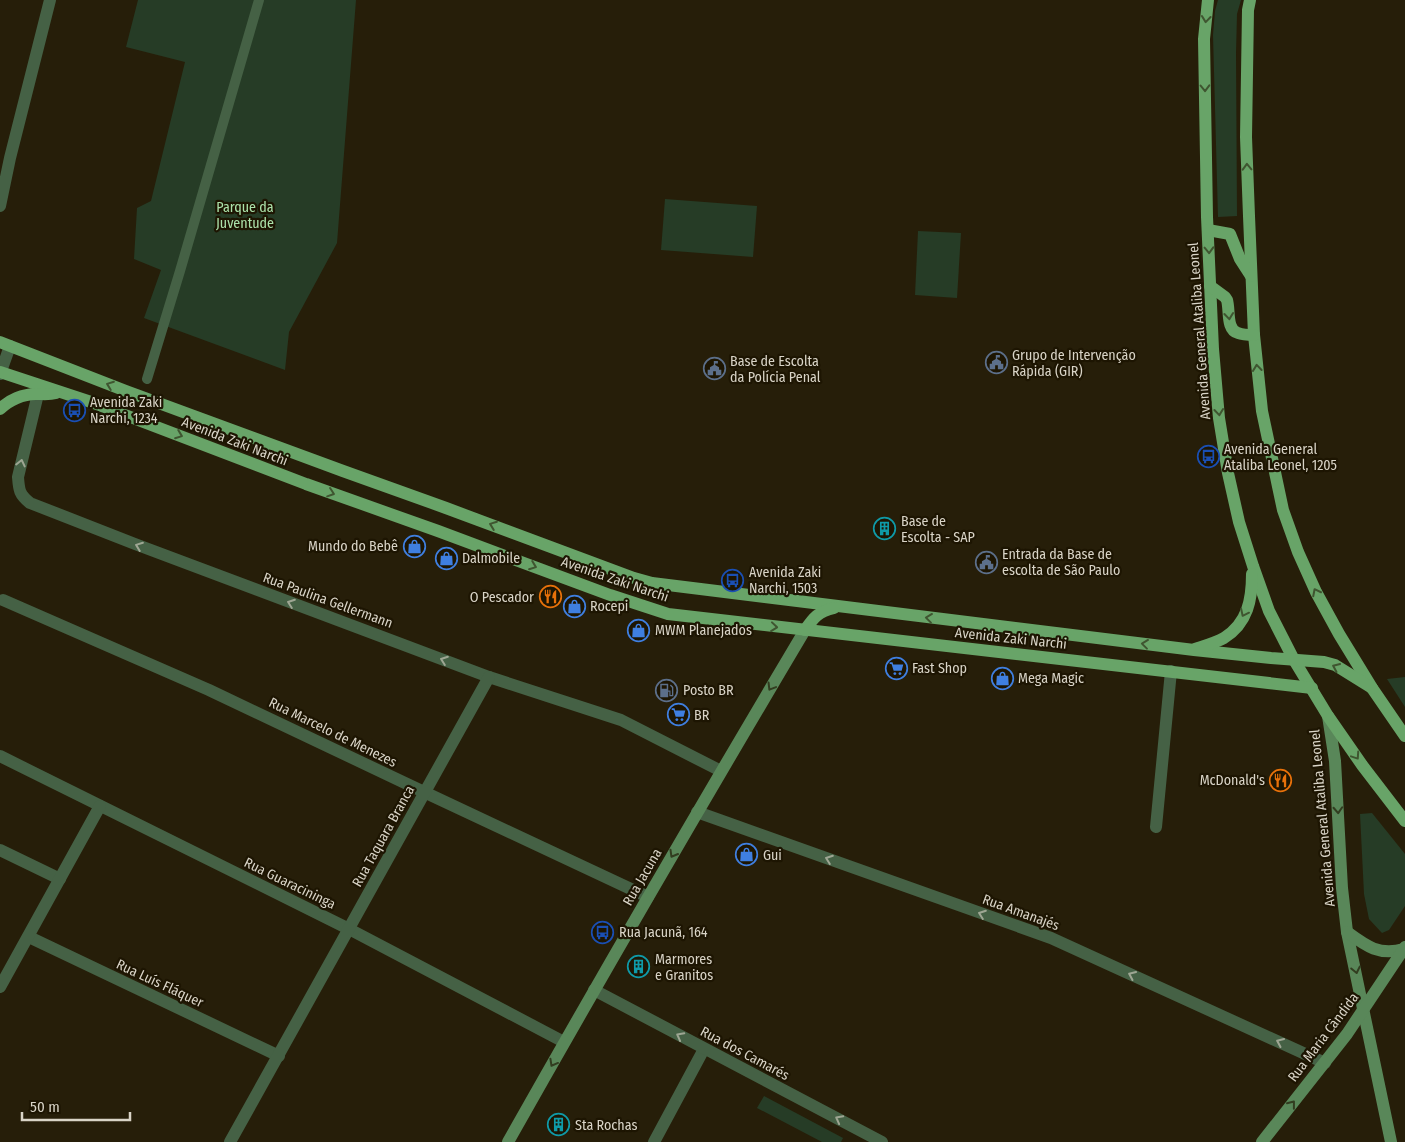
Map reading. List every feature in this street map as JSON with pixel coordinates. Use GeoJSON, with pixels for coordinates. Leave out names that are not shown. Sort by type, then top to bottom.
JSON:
{"type":"FeatureCollection","features":[{"type":"Feature","properties":{"kind":"main road","name":"Avenida General Ataliba Leonel"},"geometry":{"type":"LineString","coordinates":[[1208,0],[1204,39],[1208,230],[1213,349],[1219,418],[1228,473],[1239,522],[1269,611],[1294,660],[1328,716],[1335,761],[1342,888],[1347,932],[1391,1142]]}},
{"type":"Feature","properties":{"kind":"main road"},"geometry":{"type":"LineString","coordinates":[[1250,0],[1248,10],[1246,137],[1254,335],[1262,411],[1283,510],[1298,552],[1316,592],[1339,634],[1372,688],[1405,736]]}},
{"type":"Feature","properties":{"kind":"main road"},"geometry":{"type":"LineString","coordinates":[[1208,230],[1230,234],[1240,259],[1251,276]]}},
{"type":"Feature","properties":{"kind":"main road"},"geometry":{"type":"LineString","coordinates":[[1210,286],[1227,300],[1230,326],[1233,330],[1238,334],[1254,335]]}},
{"type":"Feature","properties":{"kind":"main road","name":"Avenida Zaki Narchi"},"geometry":{"type":"LineString","coordinates":[[5,344],[126,391],[634,578],[664,585],[839,607],[1194,650],[1324,662],[1336,665],[1372,688]]}},
{"type":"Feature","properties":{"kind":"main road","name":"Avenida Zaki Narchi"},"geometry":{"type":"LineString","coordinates":[[0,373],[125,415],[306,484],[635,604],[668,614],[1312,688]]}},
{"type":"Feature","properties":{"kind":"main road"},"geometry":{"type":"LineString","coordinates":[[0,409],[5,404],[26,395],[50,395],[60,392]]}},
{"type":"Feature","properties":{"kind":"main road"},"geometry":{"type":"LineString","coordinates":[[1194,650],[1224,638],[1238,626],[1247,610],[1252,594],[1253,566]]}},
{"type":"Feature","properties":{"kind":"main road"},"geometry":{"type":"LineString","coordinates":[[805,630],[818,614],[825,610],[839,607]]}},
{"type":"Feature","properties":{"kind":"main road","name":"Rua Jacuna"},"geometry":{"type":"LineString","coordinates":[[508,1142],[697,812],[805,630]]}},
{"type":"Feature","properties":{"kind":"main road"},"geometry":{"type":"LineString","coordinates":[[1328,716],[1405,821]]}},
{"type":"Feature","properties":{"kind":"main road"},"geometry":{"type":"LineString","coordinates":[[1347,932],[1378,951],[1396,951],[1405,948]]}},
{"type":"Feature","properties":{"kind":"main road","name":"Rua Maria Cândida"},"geometry":{"type":"LineString","coordinates":[[1262,1142],[1325,1062],[1405,948]]}},
{"type":"Feature","properties":{"kind":"street"},"geometry":{"type":"LineString","coordinates":[[0,206],[5,159],[50,0]]}},
{"type":"Feature","properties":{"kind":"street"},"geometry":{"type":"LineString","coordinates":[[147,379],[259,0]]}},
{"type":"Feature","properties":{"kind":"street"},"geometry":{"type":"LineString","coordinates":[[0,373],[5,344]]}},
{"type":"Feature","properties":{"kind":"street","name":"Rua Paulina Gellermann"},"geometry":{"type":"LineString","coordinates":[[38,394],[18,477],[18,488],[22,496],[30,503],[489,677],[621,720],[721,771]]}},
{"type":"Feature","properties":{"kind":"street","name":"Rua Marcelo de Menezes"},"geometry":{"type":"LineString","coordinates":[[3,600],[209,690],[648,897]]}},
{"type":"Feature","properties":{"kind":"street"},"geometry":{"type":"LineString","coordinates":[[1156,827],[1171,671]]}},
{"type":"Feature","properties":{"kind":"street","name":"Rua Taquara Branca"},"geometry":{"type":"LineString","coordinates":[[230,1142],[489,677]]}},
{"type":"Feature","properties":{"kind":"street","name":"Rua Guaracininga"},"geometry":{"type":"LineString","coordinates":[[0,756],[349,929],[564,1042]]}},
{"type":"Feature","properties":{"kind":"street"},"geometry":{"type":"LineString","coordinates":[[0,987],[100,806]]}},
{"type":"Feature","properties":{"kind":"street","name":"Rua Amanajés"},"geometry":{"type":"LineString","coordinates":[[697,812],[1051,938],[1325,1062]]}},
{"type":"Feature","properties":{"kind":"street"},"geometry":{"type":"LineString","coordinates":[[0,850],[60,879]]}},
{"type":"Feature","properties":{"kind":"street","name":"Rua Luís Fláquer"},"geometry":{"type":"LineString","coordinates":[[29,937],[279,1056]]}},
{"type":"Feature","properties":{"kind":"street","name":"Rua dos Camarés"},"geometry":{"type":"LineString","coordinates":[[594,990],[882,1142]]}},
{"type":"Feature","properties":{"kind":"street"},"geometry":{"type":"LineString","coordinates":[[654,1142],[704,1049]]}},
{"type":"Feature","properties":{"kind":"green space","name":"Parque da Juventude"},"geometry":{"type":"Polygon","coordinates":[[[138,0],[356,0],[337,243],[289,332],[285,370],[144,318],[161,270],[134,259],[137,208],[151,201],[185,62],[126,47],[138,0]]]}},
{"type":"Feature","properties":{"kind":"green space"},"geometry":{"type":"Polygon","coordinates":[[[1218,0],[1241,0],[1237,14],[1236,53],[1237,216],[1218,217],[1213,35],[1218,0]]]}},
{"type":"Feature","properties":{"kind":"green space"},"geometry":{"type":"Polygon","coordinates":[[[665,199],[757,206],[753,257],[661,250],[665,199]]]}},
{"type":"Feature","properties":{"kind":"green space"},"geometry":{"type":"Polygon","coordinates":[[[918,231],[961,233],[957,298],[915,295],[918,231]]]}},
{"type":"Feature","properties":{"kind":"green space"},"geometry":{"type":"Polygon","coordinates":[[[1405,677],[1405,707],[1387,679],[1405,677]]]}},
{"type":"Feature","properties":{"kind":"green space"},"geometry":{"type":"Polygon","coordinates":[[[1372,813],[1405,854],[1405,906],[1389,930],[1382,933],[1369,919],[1364,894],[1360,814],[1372,813]]]}},
{"type":"Feature","properties":{"kind":"green space"},"geometry":{"type":"Polygon","coordinates":[[[764,1096],[843,1138],[841,1142],[822,1142],[757,1108],[764,1096]]]}},
{"type":"Feature","properties":{"kind":"place","name":"Grupo de Intervenção Rápida (GIR)"},"geometry":{"type":"Point","coordinates":[996,363]}},
{"type":"Feature","properties":{"kind":"place","name":"Base de Escolta da Polícia Penal"},"geometry":{"type":"Point","coordinates":[714,369]}},
{"type":"Feature","properties":{"kind":"place","name":"Avenida Zaki Narchi, 1234"},"geometry":{"type":"Point","coordinates":[74,410]}},
{"type":"Feature","properties":{"kind":"place","name":"Avenida General Ataliba Leonel, 1205"},"geometry":{"type":"Point","coordinates":[1208,457]}},
{"type":"Feature","properties":{"kind":"place","name":"Base de Escolta - SAP"},"geometry":{"type":"Point","coordinates":[885,529]}},
{"type":"Feature","properties":{"kind":"place","name":"Mundo do Bebê"},"geometry":{"type":"Point","coordinates":[414,546]}},
{"type":"Feature","properties":{"kind":"place","name":"Dalmobile"},"geometry":{"type":"Point","coordinates":[446,558]}},
{"type":"Feature","properties":{"kind":"place","name":"Entrada da Base de escolta de São Paulo"},"geometry":{"type":"Point","coordinates":[986,562]}},
{"type":"Feature","properties":{"kind":"place","name":"Avenida Zaki Narchi, 1503"},"geometry":{"type":"Point","coordinates":[733,580]}},
{"type":"Feature","properties":{"kind":"place","name":"O Pescador"},"geometry":{"type":"Point","coordinates":[550,597]}},
{"type":"Feature","properties":{"kind":"place","name":"Rocepi"},"geometry":{"type":"Point","coordinates":[574,606]}},
{"type":"Feature","properties":{"kind":"place","name":"MWM Planejados"},"geometry":{"type":"Point","coordinates":[639,630]}},
{"type":"Feature","properties":{"kind":"place","name":"Fast Shop"},"geometry":{"type":"Point","coordinates":[896,668]}},
{"type":"Feature","properties":{"kind":"place","name":"Mega Magic"},"geometry":{"type":"Point","coordinates":[1002,678]}},
{"type":"Feature","properties":{"kind":"place","name":"Posto BR"},"geometry":{"type":"Point","coordinates":[667,690]}},
{"type":"Feature","properties":{"kind":"place","name":"BR"},"geometry":{"type":"Point","coordinates":[678,715]}},
{"type":"Feature","properties":{"kind":"place","name":"McDonald's"},"geometry":{"type":"Point","coordinates":[1281,780]}},
{"type":"Feature","properties":{"kind":"place","name":"Gui"},"geometry":{"type":"Point","coordinates":[747,855]}},
{"type":"Feature","properties":{"kind":"place","name":"Rua Jacunã, 164"},"geometry":{"type":"Point","coordinates":[603,932]}},
{"type":"Feature","properties":{"kind":"place","name":"Marmores e Granitos"},"geometry":{"type":"Point","coordinates":[639,967]}},
{"type":"Feature","properties":{"kind":"place","name":"Sta Rochas"},"geometry":{"type":"Point","coordinates":[559,1125]}}]}
